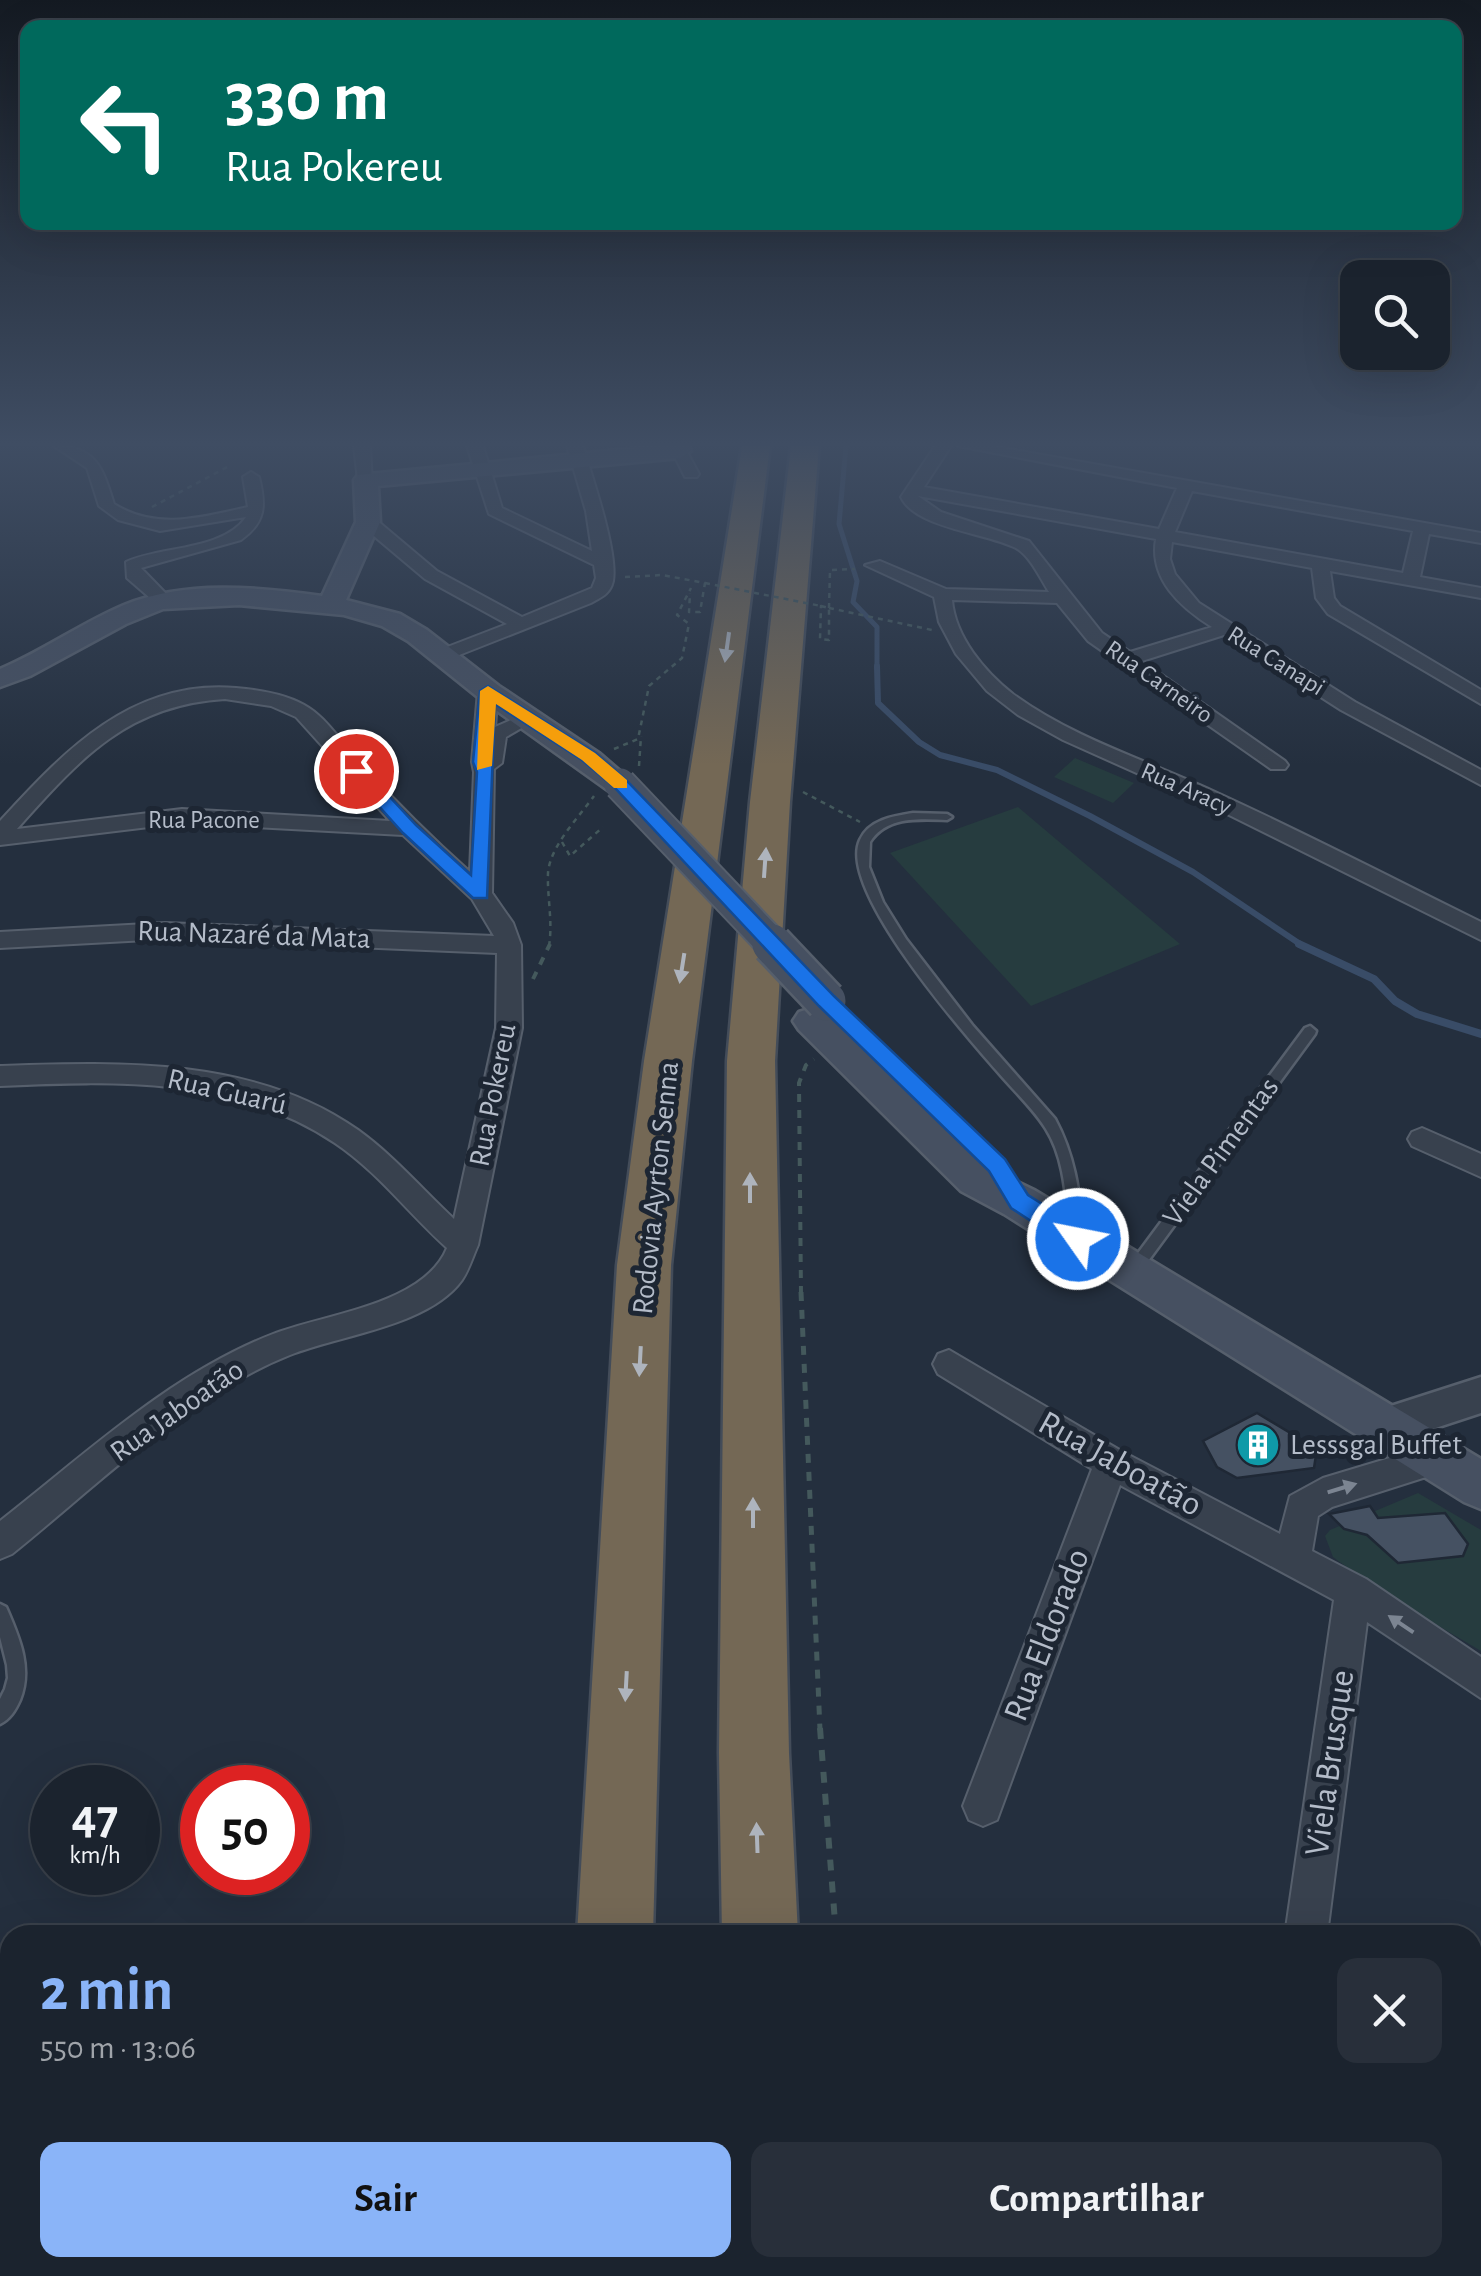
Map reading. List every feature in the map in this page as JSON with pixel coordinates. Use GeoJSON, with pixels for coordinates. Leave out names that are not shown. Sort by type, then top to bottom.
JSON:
{"type":"FeatureCollection","features":[{"type":"Feature","properties":{"kind":"highway","name":"Rodovia Ayrton Senna"},"geometry":{"type":"LineString","coordinates":[[615,1925],[644,1264],[668,1060],[741,552]]}},
{"type":"Feature","properties":{"kind":"highway"},"geometry":{"type":"LineString","coordinates":[[760,1925],[754,1734],[751,1061],[770,802],[795,552]]}},
{"type":"Feature","properties":{"kind":"main road"},"geometry":{"type":"LineString","coordinates":[[332,603],[355,552]]}},
{"type":"Feature","properties":{"kind":"main road"},"geometry":{"type":"LineString","coordinates":[[0,678],[22,671],[99,624],[162,600],[332,603],[392,620],[536,726],[613,794],[976,1180],[1020,1202],[1381,1427],[1458,1464],[1481,1486]]}},
{"type":"Feature","properties":{"kind":"main road"},"geometry":{"type":"LineString","coordinates":[[536,726],[588,756],[613,794]]}},
{"type":"Feature","properties":{"kind":"street"},"geometry":{"type":"LineString","coordinates":[[162,600],[133,574],[132,566],[179,552]]}},
{"type":"Feature","properties":{"kind":"street"},"geometry":{"type":"LineString","coordinates":[[404,552],[431,575],[521,624]]}},
{"type":"Feature","properties":{"kind":"street"},"geometry":{"type":"LineString","coordinates":[[571,552],[604,570]]}},
{"type":"Feature","properties":{"kind":"street"},"geometry":{"type":"LineString","coordinates":[[444,655],[594,594],[604,570],[600,552]]}},
{"type":"Feature","properties":{"kind":"street","name":"Rua Carneiro"},"geometry":{"type":"LineString","coordinates":[[1030,552],[1096,637],[1278,765]]}},
{"type":"Feature","properties":{"kind":"street","name":"Rua Canapi"},"geometry":{"type":"LineString","coordinates":[[1162,552],[1167,575],[1193,606],[1224,629],[1348,706],[1481,780]]}},
{"type":"Feature","properties":{"kind":"street"},"geometry":{"type":"LineString","coordinates":[[1261,552],[1481,593]]}},
{"type":"Feature","properties":{"kind":"street"},"geometry":{"type":"LineString","coordinates":[[1410,580],[1416,552]]}},
{"type":"Feature","properties":{"kind":"street"},"geometry":{"type":"LineString","coordinates":[[1320,562],[1326,598],[1334,610],[1481,698]]}},
{"type":"Feature","properties":{"kind":"street"},"geometry":{"type":"LineString","coordinates":[[869,567],[943,594],[1062,598]]}},
{"type":"Feature","properties":{"kind":"street"},"geometry":{"type":"LineString","coordinates":[[1441,586],[1481,608]]}},
{"type":"Feature","properties":{"kind":"street","name":"Rua Aracy"},"geometry":{"type":"LineString","coordinates":[[943,594],[947,618],[965,652],[1002,694],[1059,733],[1184,785],[1481,932]]}},
{"type":"Feature","properties":{"kind":"street"},"geometry":{"type":"LineString","coordinates":[[1128,659],[1224,629]]}},
{"type":"Feature","properties":{"kind":"street"},"geometry":{"type":"LineString","coordinates":[[480,894],[486,772],[482,762],[488,691]]}},
{"type":"Feature","properties":{"kind":"street","name":"Rua Pokereu"},"geometry":{"type":"LineString","coordinates":[[0,836],[96,736],[129,715],[161,702],[226,692],[281,701],[302,713],[409,829],[480,894],[501,924],[509,945],[509,1028],[463,1245]]}},
{"type":"Feature","properties":{"kind":"street"},"geometry":{"type":"LineString","coordinates":[[486,772],[493,761],[496,734],[536,726]]}},
{"type":"Feature","properties":{"kind":"street","name":"Rua Pacone"},"geometry":{"type":"LineString","coordinates":[[0,836],[182,816],[409,829]]}},
{"type":"Feature","properties":{"kind":"street","name":"Rua Nazaré da Mata"},"geometry":{"type":"LineString","coordinates":[[0,940],[166,931],[509,945]]}},
{"type":"Feature","properties":{"kind":"street","name":"Rua Guarú"},"geometry":{"type":"LineString","coordinates":[[0,1076],[159,1074],[282,1100],[349,1138],[463,1245]]}},
{"type":"Feature","properties":{"kind":"street"},"geometry":{"type":"LineString","coordinates":[[1422,1139],[1481,1166]]}},
{"type":"Feature","properties":{"kind":"street","name":"Rua Jaboatão"},"geometry":{"type":"LineString","coordinates":[[0,1542],[212,1380],[270,1349],[406,1302],[435,1288],[453,1270],[463,1245]]}},
{"type":"Feature","properties":{"kind":"street","name":"Rua Jaboatão"},"geometry":{"type":"LineString","coordinates":[[949,1364],[1111,1464],[1353,1591],[1481,1679]]}},
{"type":"Feature","properties":{"kind":"street"},"geometry":{"type":"LineString","coordinates":[[1381,1427],[1481,1395]]}},
{"type":"Feature","properties":{"kind":"street","name":"Rua Eldorado"},"geometry":{"type":"LineString","coordinates":[[983,1806],[1111,1464]]}},
{"type":"Feature","properties":{"kind":"street"},"geometry":{"type":"LineString","coordinates":[[1294,1558],[1302,1507],[1323,1494],[1458,1464]]}},
{"type":"Feature","properties":{"kind":"street","name":"Viela Brusque"},"geometry":{"type":"LineString","coordinates":[[1307,1925],[1353,1591]]}},
{"type":"Feature","properties":{"kind":"lane"},"geometry":{"type":"LineString","coordinates":[[947,817],[908,818],[874,830],[863,844],[860,862],[866,882],[944,1000],[1050,1123],[1063,1144],[1072,1176],[1078,1239]]}},
{"type":"Feature","properties":{"kind":"lane","name":"Viela Pimentas"},"geometry":{"type":"LineString","coordinates":[[1132,1273],[1310,1031]]}},
{"type":"Feature","properties":{"kind":"lane"},"geometry":{"type":"LineString","coordinates":[[0,1613],[20,1670],[8,1707],[0,1715]]}},
{"type":"Feature","properties":{"kind":"path"},"geometry":{"type":"LineString","coordinates":[[821,606],[820,639],[829,640],[830,570],[869,567]]}},
{"type":"Feature","properties":{"kind":"path"},"geometry":{"type":"LineString","coordinates":[[604,570],[662,574],[924,628]]}},
{"type":"Feature","properties":{"kind":"path"},"geometry":{"type":"LineString","coordinates":[[588,756],[628,746],[638,739],[649,686],[684,654],[689,624],[676,615],[690,588],[689,612],[700,612],[706,584]]}},
{"type":"Feature","properties":{"kind":"path"},"geometry":{"type":"LineString","coordinates":[[562,841],[570,856],[613,794],[641,731]]}},
{"type":"Feature","properties":{"kind":"path"},"geometry":{"type":"LineString","coordinates":[[795,785],[807,796],[874,830]]}},
{"type":"Feature","properties":{"kind":"path"},"geometry":{"type":"LineString","coordinates":[[509,1028],[550,946],[548,869],[562,841],[613,794]]}},
{"type":"Feature","properties":{"kind":"path"},"geometry":{"type":"LineString","coordinates":[[824,1022],[800,1082],[799,1322],[825,1806],[835,1925]]}},
{"type":"Feature","properties":{"kind":"green space"},"geometry":{"type":"Polygon","coordinates":[[[1075,758],[1134,783],[1113,803],[1054,777],[1075,758]]]}},
{"type":"Feature","properties":{"kind":"green space"},"geometry":{"type":"Polygon","coordinates":[[[1018,807],[1180,944],[1031,1006],[890,853],[1018,807]]]}},
{"type":"Feature","properties":{"kind":"green space"},"geometry":{"type":"Polygon","coordinates":[[[1418,1493],[1481,1530],[1481,1651],[1378,1590],[1333,1557],[1325,1536],[1330,1530],[1418,1493]]]}},
{"type":"Feature","properties":{"kind":"building","name":"Lesssgal Buffet"},"geometry":{"type":"Polygon","coordinates":[[[1257,1413],[1317,1449],[1314,1468],[1237,1478],[1217,1467],[1203,1441],[1257,1413]]]}},
{"type":"Feature","properties":{"kind":"building"},"geometry":{"type":"Polygon","coordinates":[[[1370,1506],[1378,1518],[1445,1513],[1468,1544],[1463,1556],[1398,1563],[1367,1535],[1344,1529],[1329,1514],[1370,1506]]]}},
{"type":"Feature","properties":{"kind":"waterway"},"geometry":{"type":"LineString","coordinates":[[848,552],[857,581],[853,602],[877,627],[877,666]]}},
{"type":"Feature","properties":{"kind":"waterway"},"geometry":{"type":"LineString","coordinates":[[877,666],[878,703],[919,742],[940,755],[997,770],[1090,816],[1193,872],[1302,946]]}},
{"type":"Feature","properties":{"kind":"waterway"},"geometry":{"type":"LineString","coordinates":[[1302,946],[1374,979],[1395,1001],[1417,1014],[1481,1034]]}},
{"type":"Feature","properties":{"kind":"slow traffic"},"geometry":{"type":"LineString","coordinates":[[484,766],[488,691],[545,732],[588,756],[620,784]]}},
{"type":"Feature","properties":{"kind":"place","name":"Lesssgal Buffet"},"geometry":{"type":"Point","coordinates":[1258,1445]}},
{"type":"Feature","properties":{"kind":"route"},"geometry":{"type":"LineString","coordinates":[[356,771],[409,829],[480,894],[486,772],[482,762],[488,691],[545,732],[588,756],[620,784],[826,1001],[997,1165],[1020,1202],[1078,1239]]}}]}
